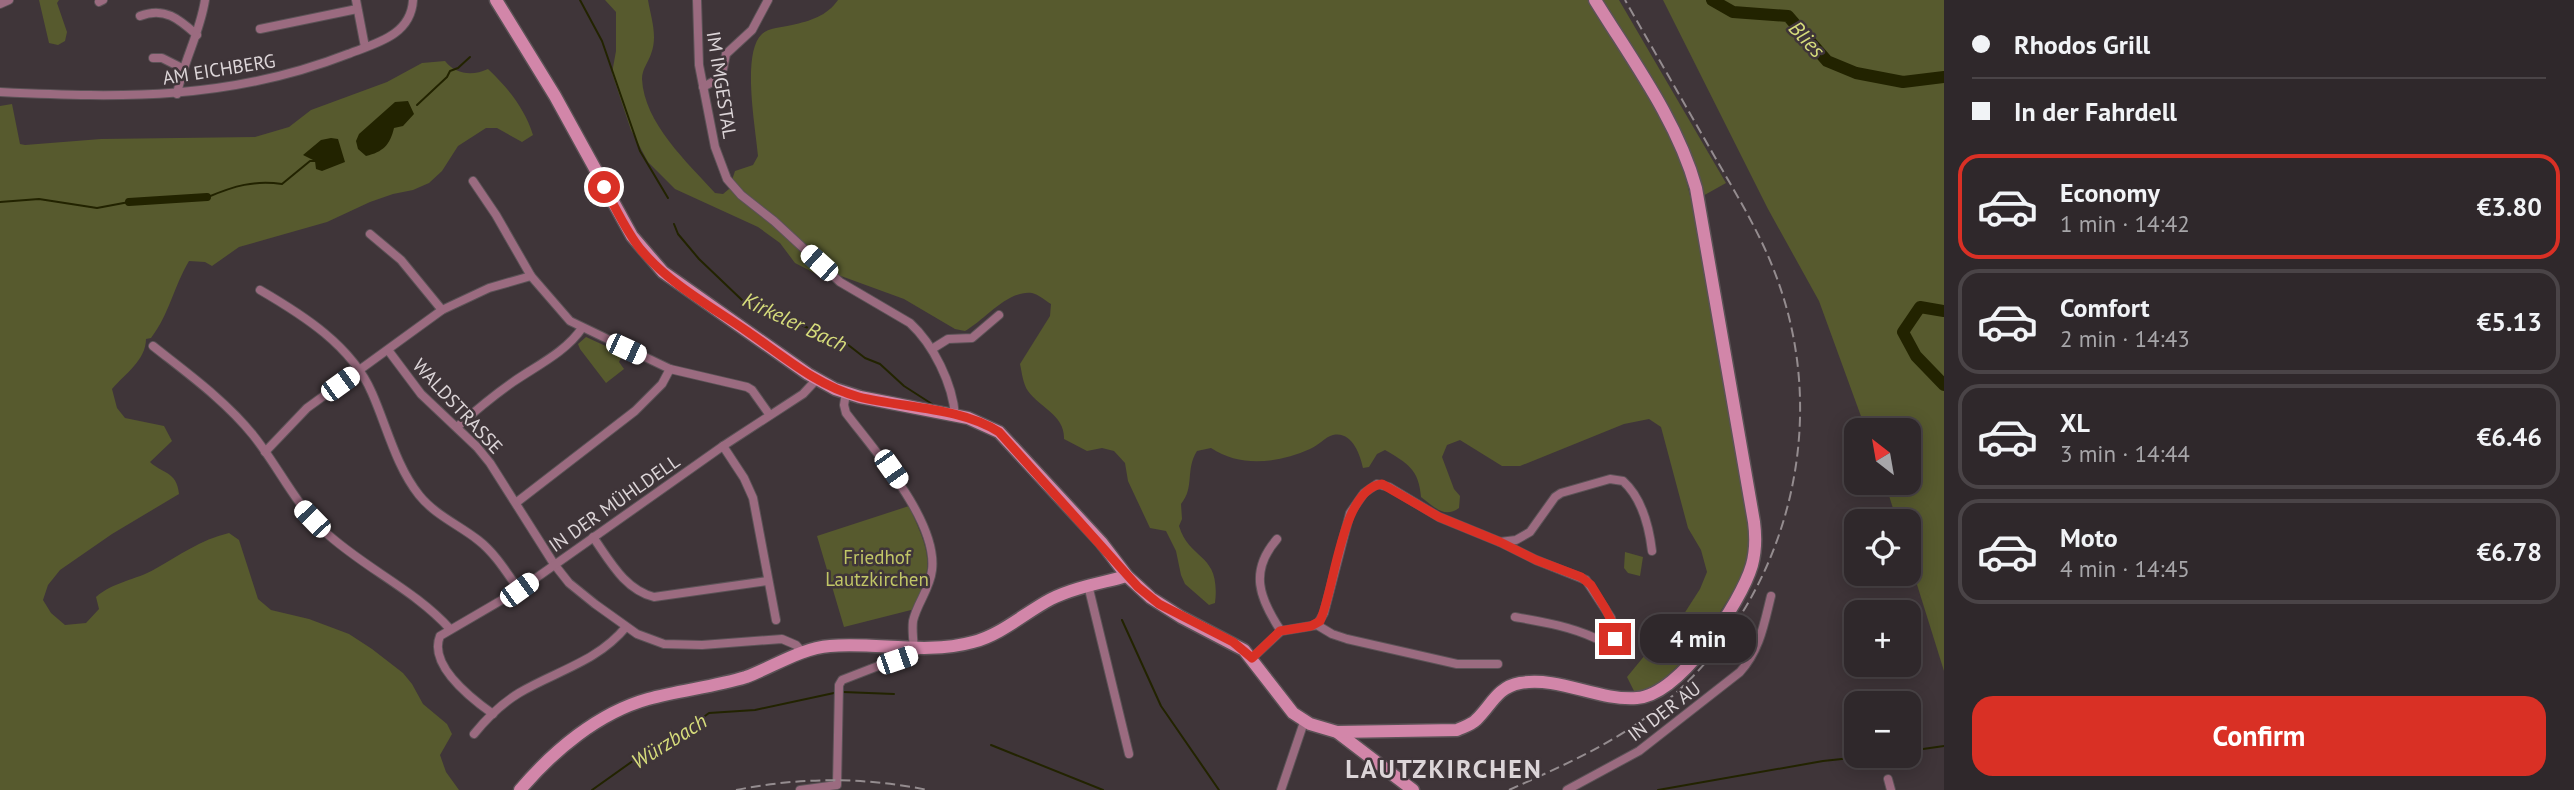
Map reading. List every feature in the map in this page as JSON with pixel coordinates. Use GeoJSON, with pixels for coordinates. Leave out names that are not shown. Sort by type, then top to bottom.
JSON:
{"type":"FeatureCollection","features":[{"type":"Feature","properties":{"kind":"main road"},"geometry":{"type":"LineString","coordinates":[[496,0],[555,96],[641,250],[675,283],[817,379],[846,393],[981,422],[999,432],[1127,576],[1159,604],[1233,642],[1252,658],[1285,705],[1304,722],[1337,732],[1457,730],[1474,721],[1496,695],[1523,682],[1615,697],[1637,698],[1653,694],[1669,684],[1709,640],[1748,576],[1756,549],[1756,536],[1690,167],[1654,97],[1595,0]]}},
{"type":"Feature","properties":{"kind":"main road"},"geometry":{"type":"LineString","coordinates":[[1088,585],[1108,573],[1117,563]]}},
{"type":"Feature","properties":{"kind":"main road"},"geometry":{"type":"LineString","coordinates":[[520,790],[560,750],[629,706],[664,695],[746,677],[803,653],[828,646],[919,647],[975,642],[1050,600],[1088,585],[1127,576]]}},
{"type":"Feature","properties":{"kind":"main road"},"geometry":{"type":"LineString","coordinates":[[1337,732],[1413,790]]}},
{"type":"Feature","properties":{"kind":"main road"},"geometry":{"type":"LineString","coordinates":[[1365,753],[1365,740],[1373,732]]}},
{"type":"Feature","properties":{"kind":"street"},"geometry":{"type":"LineString","coordinates":[[0,4],[9,0]]}},
{"type":"Feature","properties":{"kind":"street"},"geometry":{"type":"LineString","coordinates":[[177,94],[197,35],[205,0]]}},
{"type":"Feature","properties":{"kind":"street","name":"AM EICHBERG"},"geometry":{"type":"LineString","coordinates":[[0,92],[99,96],[177,94],[270,79],[317,66],[390,37],[410,18],[413,0]]}},
{"type":"Feature","properties":{"kind":"street","name":"IM IMGESTAL"},"geometry":{"type":"LineString","coordinates":[[696,0],[697,48],[703,87],[713,137],[725,174],[741,195],[774,221],[831,274],[850,289],[910,323],[932,349]]}},
{"type":"Feature","properties":{"kind":"street"},"geometry":{"type":"LineString","coordinates":[[703,87],[714,83],[722,74],[726,54],[752,30],[768,0]]}},
{"type":"Feature","properties":{"kind":"street"},"geometry":{"type":"LineString","coordinates":[[260,29],[356,4],[365,47]]}},
{"type":"Feature","properties":{"kind":"street"},"geometry":{"type":"LineString","coordinates":[[140,16],[154,12],[171,15],[197,35]]}},
{"type":"Feature","properties":{"kind":"street"},"geometry":{"type":"LineString","coordinates":[[153,58],[162,58],[184,69]]}},
{"type":"Feature","properties":{"kind":"street"},"geometry":{"type":"LineString","coordinates":[[472,181],[496,215],[531,276],[560,312],[582,328],[670,369],[747,387],[769,414]]}},
{"type":"Feature","properties":{"kind":"street"},"geometry":{"type":"LineString","coordinates":[[370,234],[408,267],[442,310]]}},
{"type":"Feature","properties":{"kind":"street"},"geometry":{"type":"LineString","coordinates":[[265,452],[307,408],[442,310],[489,288],[531,276]]}},
{"type":"Feature","properties":{"kind":"street"},"geometry":{"type":"LineString","coordinates":[[260,290],[319,330],[360,370],[405,472],[418,494],[438,513],[485,546],[519,590]]}},
{"type":"Feature","properties":{"kind":"street"},"geometry":{"type":"LineString","coordinates":[[955,416],[953,401],[932,349],[948,339],[972,338],[999,315]]}},
{"type":"Feature","properties":{"kind":"street"},"geometry":{"type":"LineString","coordinates":[[457,427],[499,392],[575,338],[582,328]]}},
{"type":"Feature","properties":{"kind":"street"},"geometry":{"type":"LineString","coordinates":[[153,346],[233,413],[265,452],[302,508],[323,529],[348,552],[431,611],[450,629],[440,636],[436,648],[438,653],[458,687],[493,713]]}},
{"type":"Feature","properties":{"kind":"street","name":"WALDSTRASSE"},"geometry":{"type":"LineString","coordinates":[[388,350],[421,394],[457,427],[490,463],[554,564],[579,592],[626,627],[649,640],[664,644],[692,645],[782,639],[803,653]]}},
{"type":"Feature","properties":{"kind":"street"},"geometry":{"type":"LineString","coordinates":[[516,502],[635,411],[662,384],[670,369]]}},
{"type":"Feature","properties":{"kind":"street","name":"IN DER MÜHLDELL"},"geometry":{"type":"LineString","coordinates":[[450,629],[519,590],[769,414],[803,394],[817,379]]}},
{"type":"Feature","properties":{"kind":"street"},"geometry":{"type":"LineString","coordinates":[[800,790],[837,785],[839,691],[842,680],[916,653],[919,647],[913,622],[930,581],[932,568],[921,525],[899,481],[846,412],[846,393]]}},
{"type":"Feature","properties":{"kind":"street"},"geometry":{"type":"LineString","coordinates":[[723,446],[744,478],[753,498],[776,620]]}},
{"type":"Feature","properties":{"kind":"street"},"geometry":{"type":"LineString","coordinates":[[1500,542],[1516,540],[1530,532],[1555,497],[1567,489],[1610,480],[1623,481],[1632,492],[1646,518],[1652,551]]}},
{"type":"Feature","properties":{"kind":"street"},"geometry":{"type":"LineString","coordinates":[[1317,625],[1324,613],[1350,513],[1364,493],[1377,484],[1389,487],[1439,517],[1586,580],[1611,618],[1615,639],[1601,641],[1571,628],[1515,617]]}},
{"type":"Feature","properties":{"kind":"street"},"geometry":{"type":"LineString","coordinates":[[593,537],[627,583],[643,595],[654,597],[767,581]]}},
{"type":"Feature","properties":{"kind":"street"},"geometry":{"type":"LineString","coordinates":[[1277,539],[1264,555],[1258,577],[1270,613],[1280,631]]}},
{"type":"Feature","properties":{"kind":"street"},"geometry":{"type":"LineString","coordinates":[[1088,585],[1129,754]]}},
{"type":"Feature","properties":{"kind":"street","name":"IN DER AU"},"geometry":{"type":"LineString","coordinates":[[1567,790],[1639,751],[1740,672],[1750,661],[1758,645],[1771,596]]}},
{"type":"Feature","properties":{"kind":"street"},"geometry":{"type":"LineString","coordinates":[[1252,658],[1280,631],[1317,625],[1347,639],[1447,662],[1465,665],[1498,664]]}},
{"type":"Feature","properties":{"kind":"street"},"geometry":{"type":"LineString","coordinates":[[474,734],[493,713],[517,695],[591,658],[626,627]]}},
{"type":"Feature","properties":{"kind":"street"},"geometry":{"type":"LineString","coordinates":[[1282,790],[1304,722]]}},
{"type":"Feature","properties":{"kind":"street"},"geometry":{"type":"LineString","coordinates":[[1888,779],[1891,790]]}},
{"type":"Feature","properties":{"kind":"green space"},"geometry":{"type":"Polygon","coordinates":[[[39,0],[59,0],[57,3],[67,32],[65,41],[58,45],[49,43],[39,0]]]}},
{"type":"Feature","properties":{"kind":"green space"},"geometry":{"type":"Polygon","coordinates":[[[605,0],[648,0],[654,40],[642,79],[650,111],[681,155],[715,193],[723,194],[729,189],[735,171],[753,165],[758,156],[751,92],[752,57],[756,44],[765,32],[818,17],[838,0],[1619,0],[1726,183],[1701,197],[1684,171],[1748,518],[1748,554],[1739,580],[1707,631],[1680,664],[1655,685],[1635,693],[1627,677],[1682,617],[1700,589],[1707,572],[1701,550],[1688,528],[1661,427],[1649,419],[1624,424],[1520,466],[1502,466],[1460,440],[1447,445],[1442,457],[1454,489],[1460,496],[1459,508],[1448,512],[1439,510],[1421,497],[1415,473],[1385,450],[1377,454],[1369,467],[1363,468],[1354,445],[1345,436],[1330,436],[1313,448],[1273,460],[1235,459],[1211,448],[1197,451],[1191,465],[1188,491],[1181,504],[1182,519],[1179,526],[1184,538],[1209,566],[1213,575],[1216,587],[1215,603],[1209,605],[1185,584],[1176,551],[1166,531],[1150,528],[1128,481],[1125,463],[1114,451],[1102,448],[1087,451],[1064,439],[1056,418],[1026,388],[1020,364],[1050,316],[1051,304],[1032,293],[1023,293],[1005,301],[965,331],[955,329],[904,299],[841,276],[826,279],[795,263],[780,243],[758,227],[675,189],[648,162],[631,130],[612,73],[616,51],[616,12],[605,0]]]}},
{"type":"Feature","properties":{"kind":"green space"},"geometry":{"type":"Polygon","coordinates":[[[1663,0],[1944,0],[1944,671],[1917,586],[1921,586],[1921,509],[1893,509],[1889,495],[1922,495],[1922,418],[1862,418],[1819,301],[1768,209],[1663,0]]]}},
{"type":"Feature","properties":{"kind":"green space"},"geometry":{"type":"Polygon","coordinates":[[[445,61],[459,72],[476,73],[488,69],[515,100],[533,135],[522,142],[497,128],[486,128],[458,146],[442,171],[429,183],[370,202],[327,222],[239,247],[212,266],[205,262],[189,261],[162,320],[151,338],[146,339],[143,354],[112,389],[117,408],[125,418],[164,426],[172,441],[150,462],[172,477],[178,486],[179,494],[112,534],[60,570],[48,585],[43,600],[51,613],[65,625],[86,623],[99,609],[96,597],[103,592],[148,573],[199,544],[229,533],[239,540],[258,599],[271,610],[309,619],[349,634],[403,673],[423,704],[447,724],[452,734],[440,755],[446,772],[459,790],[0,790],[0,106],[12,104],[20,144],[25,145],[101,139],[255,137],[289,127],[311,110],[387,82],[422,63],[445,61]]]}},
{"type":"Feature","properties":{"kind":"green space"},"geometry":{"type":"Polygon","coordinates":[[[586,337],[623,354],[619,362],[624,369],[606,383],[580,349],[578,344],[586,337]]]}},
{"type":"Feature","properties":{"kind":"green space","name":"Friedhof Lautzkirchen"},"geometry":{"type":"Polygon","coordinates":[[[909,506],[927,557],[925,579],[915,609],[844,627],[817,536],[909,506]]]}},
{"type":"Feature","properties":{"kind":"green space"},"geometry":{"type":"Polygon","coordinates":[[[1625,552],[1643,557],[1640,576],[1628,573],[1624,568],[1625,552]]]}},
{"type":"Feature","properties":{"kind":"shaded area"},"geometry":{"type":"Polygon","coordinates":[[[408,101],[414,114],[403,126],[394,128],[385,147],[366,156],[358,149],[356,141],[359,134],[395,102],[408,101]]]}},
{"type":"Feature","properties":{"kind":"shaded area"},"geometry":{"type":"Polygon","coordinates":[[[338,139],[345,162],[322,171],[316,169],[315,161],[303,155],[321,140],[338,139]]]}},
{"type":"Feature","properties":{"kind":"waterway","name":"Kirkeler Bach"},"geometry":{"type":"LineString","coordinates":[[580,0],[602,41],[640,151],[668,198]]}},
{"type":"Feature","properties":{"kind":"waterway","name":"Blies"},"geometry":{"type":"LineString","coordinates":[[1712,0],[1733,12],[1788,16],[1827,61],[1856,73],[1903,82],[1944,77]]}},
{"type":"Feature","properties":{"kind":"waterway"},"geometry":{"type":"LineString","coordinates":[[417,105],[450,71],[458,68],[470,57]]}},
{"type":"Feature","properties":{"kind":"waterway"},"geometry":{"type":"LineString","coordinates":[[208,197],[244,185],[282,184],[310,161],[315,161]]}},
{"type":"Feature","properties":{"kind":"waterway"},"geometry":{"type":"LineString","coordinates":[[129,202],[207,197]]}},
{"type":"Feature","properties":{"kind":"waterway"},"geometry":{"type":"LineString","coordinates":[[0,202],[39,199],[97,208],[129,202]]}},
{"type":"Feature","properties":{"kind":"waterway","name":"Kirkeler Bach"},"geometry":{"type":"LineString","coordinates":[[674,224],[678,234],[699,259],[743,301],[847,344],[865,358],[880,364],[904,386],[932,404]]}},
{"type":"Feature","properties":{"kind":"waterway","name":"Blies"},"geometry":{"type":"LineString","coordinates":[[1944,311],[1920,307],[1903,332],[1916,356],[1944,385]]}},
{"type":"Feature","properties":{"kind":"waterway","name":"Kirkeler Bach"},"geometry":{"type":"LineString","coordinates":[[1122,620],[1161,706],[1219,790]]}},
{"type":"Feature","properties":{"kind":"waterway","name":"Würzbach"},"geometry":{"type":"LineString","coordinates":[[843,692],[894,694]]}},
{"type":"Feature","properties":{"kind":"waterway","name":"Würzbach"},"geometry":{"type":"LineString","coordinates":[[592,790],[709,713],[755,710],[834,693]]}},
{"type":"Feature","properties":{"kind":"waterway","name":"Würzbach"},"geometry":{"type":"LineString","coordinates":[[991,745],[1103,790]]}},
{"type":"Feature","properties":{"kind":"waterway","name":"Würzbach"},"geometry":{"type":"LineString","coordinates":[[1921,749],[1944,746]]}},
{"type":"Feature","properties":{"kind":"waterway","name":"Würzbach"},"geometry":{"type":"LineString","coordinates":[[1658,790],[1844,759]]}},
{"type":"Feature","properties":{"kind":"railway"},"geometry":{"type":"LineString","coordinates":[[1509,790],[1586,754],[1640,722],[1701,668],[1737,622],[1765,570],[1785,515],[1797,458],[1800,400],[1794,341],[1773,267],[1740,200],[1625,0]]}},
{"type":"Feature","properties":{"kind":"railway"},"geometry":{"type":"LineString","coordinates":[[736,790],[832,780],[928,790]]}},
{"type":"Feature","properties":{"kind":"district","name":"LAUTZKIRCHEN"},"geometry":{"type":"Point","coordinates":[1444,768]}},
{"type":"Feature","properties":{"kind":"route"},"geometry":{"type":"LineString","coordinates":[[604,187],[641,250],[687,291],[808,374],[835,389],[860,397],[968,418],[999,432],[1101,542],[1138,587],[1181,617],[1233,642],[1252,658],[1280,631],[1317,625],[1320,621],[1350,513],[1356,501],[1377,484],[1389,487],[1465,529],[1586,580],[1597,594],[1614,626],[1615,639]]}}]}
